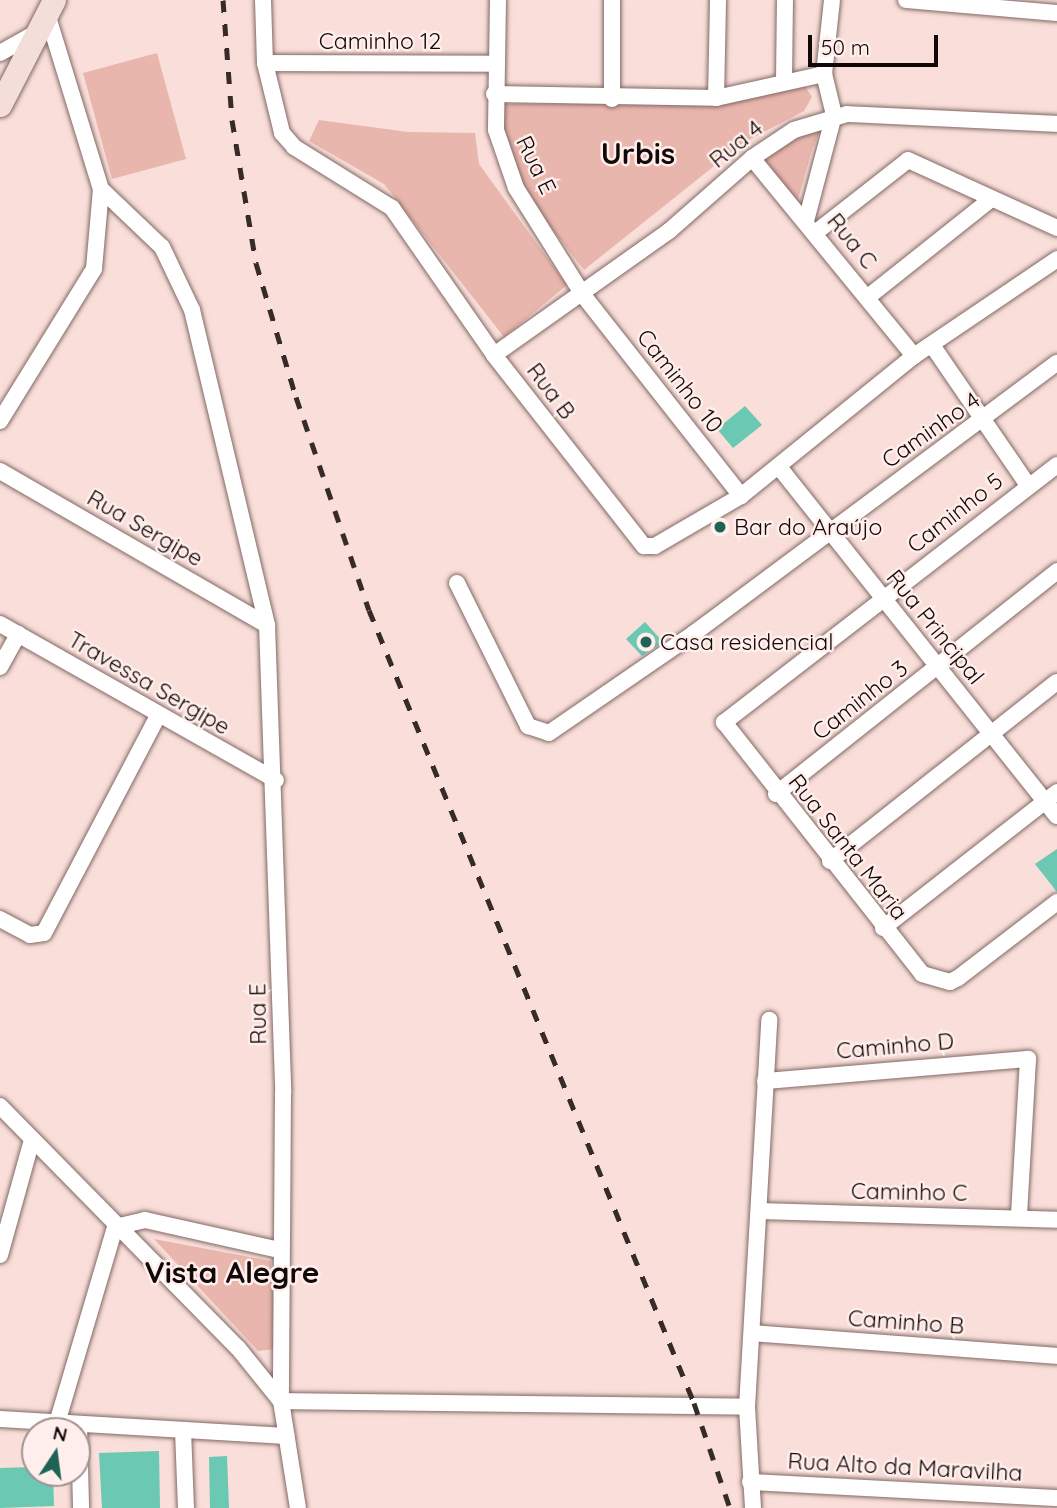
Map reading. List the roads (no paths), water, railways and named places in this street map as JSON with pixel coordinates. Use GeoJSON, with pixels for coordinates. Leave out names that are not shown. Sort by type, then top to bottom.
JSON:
{"type":"FeatureCollection","features":[{"type":"Feature","properties":{"kind":"street","name":"Rua B"},"geometry":{"type":"LineString","coordinates":[[263,0],[265,63],[282,134],[294,147],[392,208],[494,355],[643,546],[655,546],[741,496],[914,356]]}},
{"type":"Feature","properties":{"kind":"street","name":"Rua E"},"geometry":{"type":"LineString","coordinates":[[498,0],[494,94],[496,130],[511,177],[583,295]]}},
{"type":"Feature","properties":{"kind":"street"},"geometry":{"type":"LineString","coordinates":[[612,0],[612,99]]}},
{"type":"Feature","properties":{"kind":"street"},"geometry":{"type":"LineString","coordinates":[[716,98],[718,0]]}},
{"type":"Feature","properties":{"kind":"street"},"geometry":{"type":"LineString","coordinates":[[784,80],[785,0]]}},
{"type":"Feature","properties":{"kind":"street"},"geometry":{"type":"LineString","coordinates":[[811,227],[834,115],[824,74],[832,0]]}},
{"type":"Feature","properties":{"kind":"street"},"geometry":{"type":"LineString","coordinates":[[906,0],[1057,13]]}},
{"type":"Feature","properties":{"kind":"street"},"geometry":{"type":"LineString","coordinates":[[0,53],[47,16]]}},
{"type":"Feature","properties":{"kind":"street"},"geometry":{"type":"LineString","coordinates":[[0,105],[47,16]]}},
{"type":"Feature","properties":{"kind":"street"},"geometry":{"type":"LineString","coordinates":[[0,421],[94,269],[101,189],[47,16]]}},
{"type":"Feature","properties":{"kind":"street","name":"Caminho 12"},"geometry":{"type":"LineString","coordinates":[[265,63],[495,64]]}},
{"type":"Feature","properties":{"kind":"street"},"geometry":{"type":"LineString","coordinates":[[494,94],[612,99],[716,98],[784,80],[824,74]]}},
{"type":"Feature","properties":{"kind":"street","name":"Rua 4"},"geometry":{"type":"LineString","coordinates":[[494,355],[583,295],[669,231],[781,136],[834,115],[1057,124]]}},
{"type":"Feature","properties":{"kind":"street","name":"Rua C"},"geometry":{"type":"LineString","coordinates":[[752,158],[868,296],[914,356]]}},
{"type":"Feature","properties":{"kind":"street"},"geometry":{"type":"LineString","coordinates":[[811,227],[908,160],[1057,228]]}},
{"type":"Feature","properties":{"kind":"street","name":"Rua E"},"geometry":{"type":"LineString","coordinates":[[101,189],[162,247],[192,310],[267,625],[276,780],[283,1093],[279,1250],[281,1401],[298,1508]]}},
{"type":"Feature","properties":{"kind":"street"},"geometry":{"type":"LineString","coordinates":[[868,296],[992,199]]}},
{"type":"Feature","properties":{"kind":"street"},"geometry":{"type":"LineString","coordinates":[[914,356],[1057,259]]}},
{"type":"Feature","properties":{"kind":"street","name":"Caminho 10"},"geometry":{"type":"LineString","coordinates":[[583,295],[741,496]]}},
{"type":"Feature","properties":{"kind":"street"},"geometry":{"type":"LineString","coordinates":[[932,345],[986,420],[1028,485]]}},
{"type":"Feature","properties":{"kind":"street","name":"Caminho 4"},"geometry":{"type":"LineString","coordinates":[[457,583],[518,709],[528,726],[543,734],[581,715],[694,634],[828,530],[986,420],[1057,363]]}},
{"type":"Feature","properties":{"kind":"street","name":"Caminho 5"},"geometry":{"type":"LineString","coordinates":[[724,722],[1057,465]]}},
{"type":"Feature","properties":{"kind":"street","name":"Rua Principal"},"geometry":{"type":"LineString","coordinates":[[779,467],[938,667],[1051,797],[1057,816]]}},
{"type":"Feature","properties":{"kind":"street","name":"Rua Sergipe"},"geometry":{"type":"LineString","coordinates":[[0,471],[267,625]]}},
{"type":"Feature","properties":{"kind":"street","name":"Caminho 3"},"geometry":{"type":"LineString","coordinates":[[776,794],[1057,571]]}},
{"type":"Feature","properties":{"kind":"street","name":"Travessa Sergipe"},"geometry":{"type":"LineString","coordinates":[[0,624],[158,716],[276,780]]}},
{"type":"Feature","properties":{"kind":"street"},"geometry":{"type":"LineString","coordinates":[[0,667],[18,634]]}},
{"type":"Feature","properties":{"kind":"street"},"geometry":{"type":"LineString","coordinates":[[830,861],[991,731],[1057,682]]}},
{"type":"Feature","properties":{"kind":"street"},"geometry":{"type":"LineString","coordinates":[[0,919],[30,935],[44,933],[158,716]]}},
{"type":"Feature","properties":{"kind":"street","name":"Rua Santa Maria"},"geometry":{"type":"LineString","coordinates":[[724,722],[776,794],[913,967],[950,982],[1057,902]]}},
{"type":"Feature","properties":{"kind":"street"},"geometry":{"type":"LineString","coordinates":[[883,928],[1051,797]]}},
{"type":"Feature","properties":{"kind":"street"},"geometry":{"type":"LineString","coordinates":[[753,1508],[747,1407],[769,1020]]}},
{"type":"Feature","properties":{"kind":"street","name":"Caminho D"},"geometry":{"type":"LineString","coordinates":[[765,1081],[1028,1059],[1019,1217]]}},
{"type":"Feature","properties":{"kind":"street"},"geometry":{"type":"LineString","coordinates":[[0,1106],[116,1227],[238,1348],[281,1401],[747,1407]]}},
{"type":"Feature","properties":{"kind":"street"},"geometry":{"type":"LineString","coordinates":[[0,1255],[32,1140]]}},
{"type":"Feature","properties":{"kind":"street","name":"Caminho C"},"geometry":{"type":"LineString","coordinates":[[759,1211],[1057,1220]]}},
{"type":"Feature","properties":{"kind":"street"},"geometry":{"type":"LineString","coordinates":[[116,1227],[145,1220],[279,1250]]}},
{"type":"Feature","properties":{"kind":"street"},"geometry":{"type":"LineString","coordinates":[[59,1417],[116,1227]]}},
{"type":"Feature","properties":{"kind":"street","name":"Caminho B"},"geometry":{"type":"LineString","coordinates":[[752,1333],[1057,1356]]}},
{"type":"Feature","properties":{"kind":"street"},"geometry":{"type":"LineString","coordinates":[[0,1419],[21,1420]]}},
{"type":"Feature","properties":{"kind":"street"},"geometry":{"type":"LineString","coordinates":[[91,1425],[286,1436]]}},
{"type":"Feature","properties":{"kind":"street"},"geometry":{"type":"LineString","coordinates":[[183,1430],[186,1508]]}},
{"type":"Feature","properties":{"kind":"street","name":"Rua Alto da Maravilha"},"geometry":{"type":"LineString","coordinates":[[750,1482],[1057,1498]]}},
{"type":"Feature","properties":{"kind":"street"},"geometry":{"type":"LineString","coordinates":[[80,1487],[81,1508]]}},
{"type":"Feature","properties":{"kind":"railway"},"geometry":{"type":"LineString","coordinates":[[223,0],[232,120],[256,263],[296,397],[369,610],[694,1403],[730,1508]]}},
{"type":"Feature","properties":{"kind":"place","name":"Bar do Araújo"},"geometry":{"type":"Point","coordinates":[720,527]}},
{"type":"Feature","properties":{"kind":"place","name":"Casa residencial"},"geometry":{"type":"Point","coordinates":[646,642]}},
{"type":"Feature","properties":{"kind":"district","name":"Urbis"},"geometry":{"type":"Point","coordinates":[638,153]}},
{"type":"Feature","properties":{"kind":"district","name":"Vista Alegre"},"geometry":{"type":"Point","coordinates":[232,1272]}}]}
